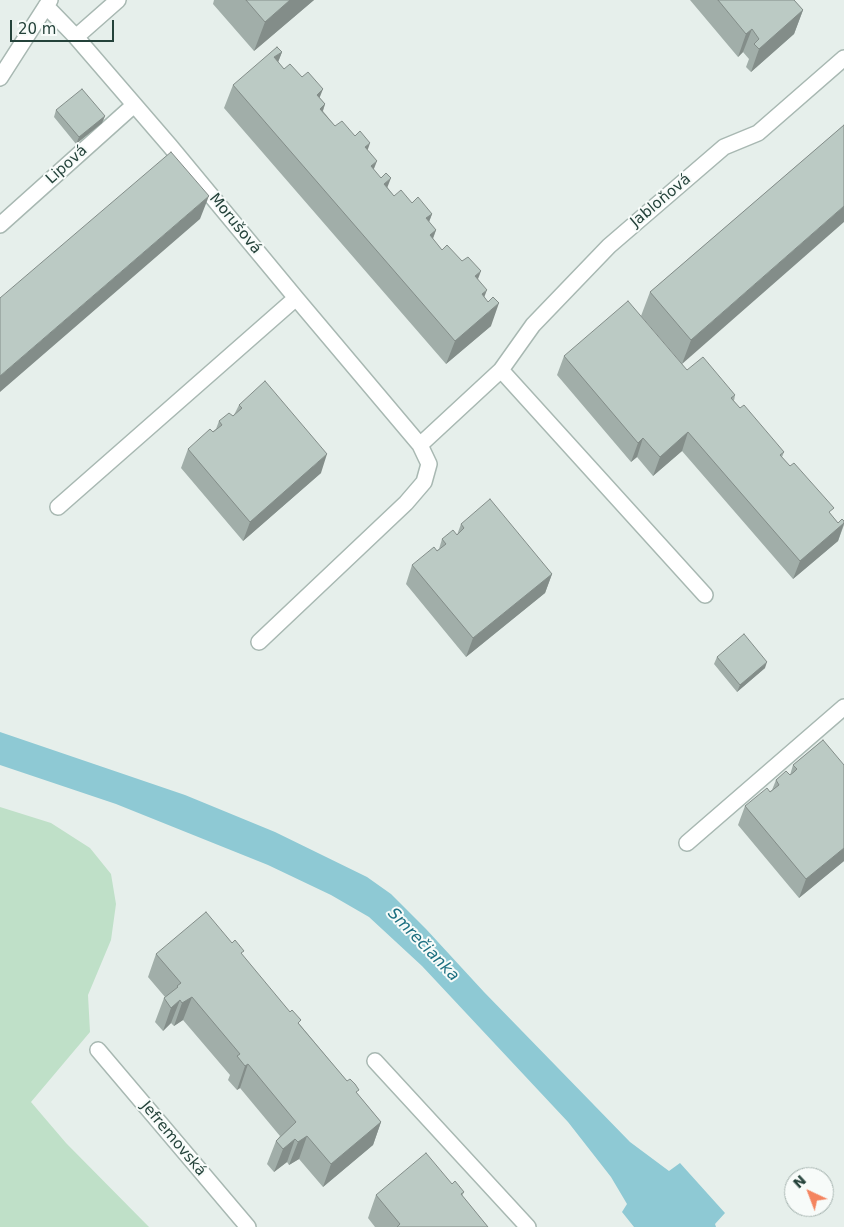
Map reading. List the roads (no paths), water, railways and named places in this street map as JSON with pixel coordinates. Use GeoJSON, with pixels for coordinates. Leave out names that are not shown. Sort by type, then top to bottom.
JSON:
{"type":"FeatureCollection","features":[{"type":"Feature","properties":{"kind":"street"},"geometry":{"type":"LineString","coordinates":[[76,37],[118,0]]}},
{"type":"Feature","properties":{"kind":"street"},"geometry":{"type":"LineString","coordinates":[[0,78],[48,3]]}},
{"type":"Feature","properties":{"kind":"street","name":"Morušová"},"geometry":{"type":"LineString","coordinates":[[48,3],[176,153],[420,446]]}},
{"type":"Feature","properties":{"kind":"street","name":"Jabloňová"},"geometry":{"type":"LineString","coordinates":[[420,446],[501,370],[533,325],[608,246],[724,147],[758,133],[844,58]]}},
{"type":"Feature","properties":{"kind":"street","name":"Lipová"},"geometry":{"type":"LineString","coordinates":[[0,225],[134,105]]}},
{"type":"Feature","properties":{"kind":"street"},"geometry":{"type":"LineString","coordinates":[[58,507],[296,298]]}},
{"type":"Feature","properties":{"kind":"street"},"geometry":{"type":"LineString","coordinates":[[501,370],[705,595]]}},
{"type":"Feature","properties":{"kind":"street"},"geometry":{"type":"LineString","coordinates":[[258,642],[406,503],[424,482],[429,464],[420,446]]}},
{"type":"Feature","properties":{"kind":"street"},"geometry":{"type":"LineString","coordinates":[[687,843],[844,707]]}},
{"type":"Feature","properties":{"kind":"street","name":"Jefremovská"},"geometry":{"type":"LineString","coordinates":[[98,1050],[248,1227]]}},
{"type":"Feature","properties":{"kind":"street"},"geometry":{"type":"LineString","coordinates":[[375,1061],[528,1227]]}},
{"type":"Feature","properties":{"kind":"water","name":"Smrečianka"},"geometry":{"type":"Polygon","coordinates":[[[0,732],[185,795],[275,832],[367,877],[391,894],[426,929],[484,992],[630,1142],[669,1171],[680,1163],[725,1213],[715,1224],[716,1227],[634,1227],[622,1212],[627,1204],[611,1177],[568,1122],[422,966],[369,917],[331,895],[268,865],[116,804],[0,765],[0,732]]]}}]}
